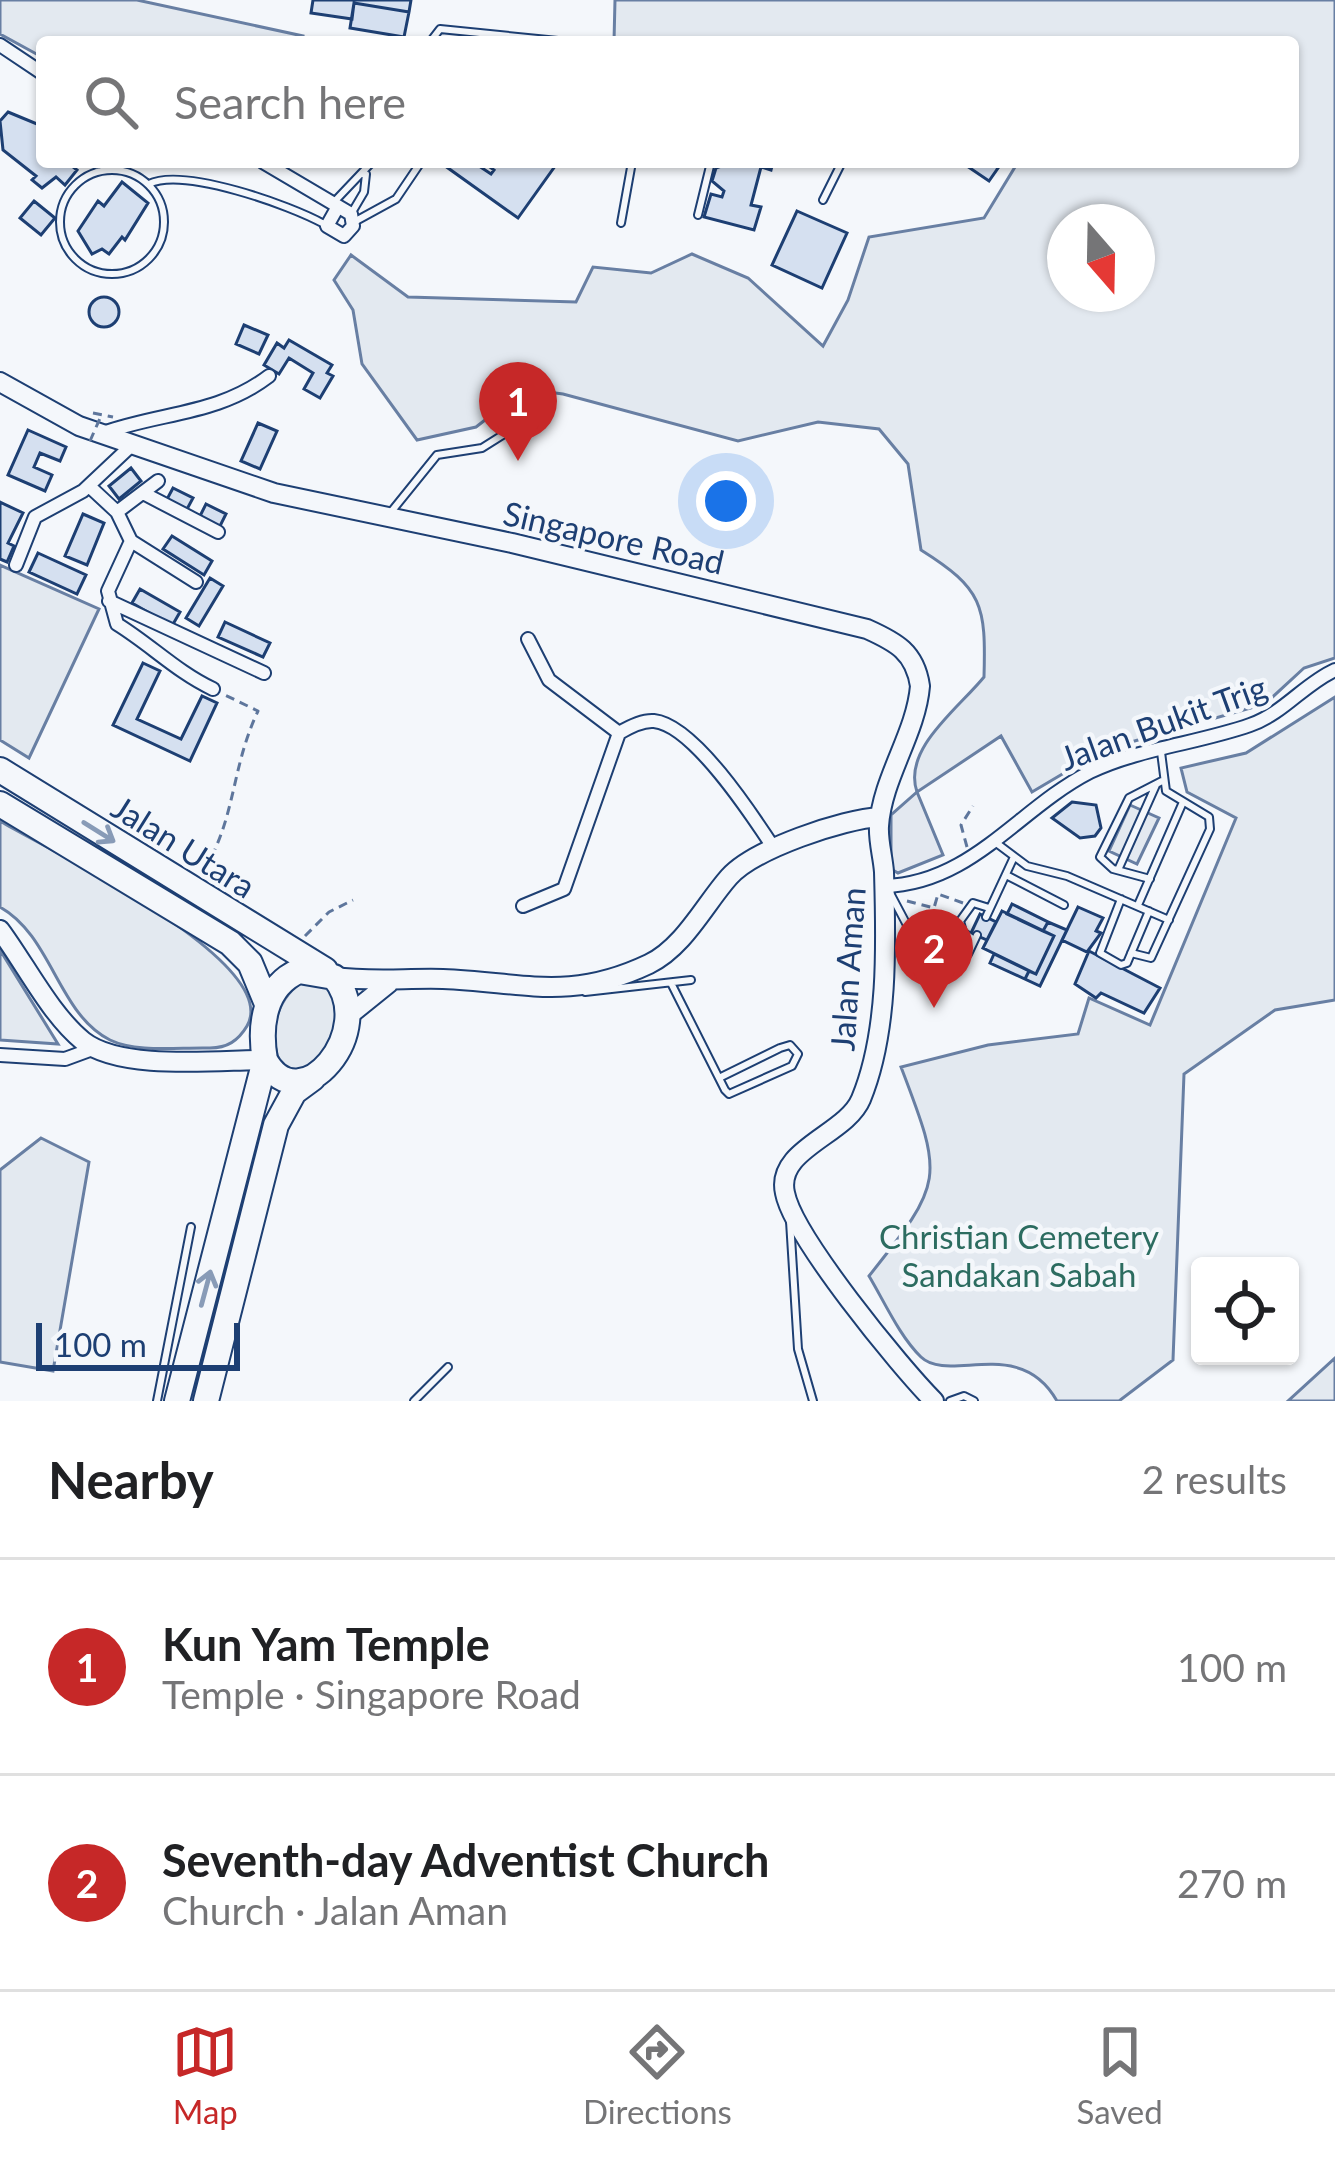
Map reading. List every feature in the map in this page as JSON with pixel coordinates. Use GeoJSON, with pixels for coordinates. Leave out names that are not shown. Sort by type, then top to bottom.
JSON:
{"type":"FeatureCollection","features":[{"type":"Feature","properties":{"kind":"highway","name":"Jalan Utara"},"geometry":{"type":"LineString","coordinates":[[0,770],[334,977]]}},
{"type":"Feature","properties":{"kind":"highway","name":"Jalan Utara"},"geometry":{"type":"LineString","coordinates":[[0,803],[230,943],[250,963],[267,1004]]}},
{"type":"Feature","properties":{"kind":"highway"},"geometry":{"type":"LineString","coordinates":[[177,1401],[265,1060],[267,1004],[279,984],[299,971],[334,977],[345,994],[348,1016],[336,1054],[294,1092],[276,1125],[206,1401]]}},
{"type":"Feature","properties":{"kind":"highway"},"geometry":{"type":"LineString","coordinates":[[265,1060],[272,1072],[289,1081],[314,1077]]}},
{"type":"Feature","properties":{"kind":"street"},"geometry":{"type":"LineString","coordinates":[[0,45],[36,69]]}},
{"type":"Feature","properties":{"kind":"street"},"geometry":{"type":"LineString","coordinates":[[272,168],[343,213]]}},
{"type":"Feature","properties":{"kind":"street"},"geometry":{"type":"LineString","coordinates":[[343,213],[344,236],[327,226],[343,213]]}},
{"type":"Feature","properties":{"kind":"street"},"geometry":{"type":"LineString","coordinates":[[0,382],[99,426],[204,411],[242,397],[269,376]]}},
{"type":"Feature","properties":{"kind":"street","name":"Singapore Road"},"geometry":{"type":"LineString","coordinates":[[99,426],[274,493],[389,515],[867,628],[900,644],[918,670],[919,701],[880,817]]}},
{"type":"Feature","properties":{"kind":"street"},"geometry":{"type":"LineString","coordinates":[[16,565],[34,517],[89,486],[134,443]]}},
{"type":"Feature","properties":{"kind":"street"},"geometry":{"type":"LineString","coordinates":[[117,512],[158,481]]}},
{"type":"Feature","properties":{"kind":"street"},"geometry":{"type":"LineString","coordinates":[[89,486],[117,512],[131,541],[196,582]]}},
{"type":"Feature","properties":{"kind":"street"},"geometry":{"type":"LineString","coordinates":[[143,493],[218,532]]}},
{"type":"Feature","properties":{"kind":"street"},"geometry":{"type":"LineString","coordinates":[[131,541],[110,584],[109,601],[117,624],[153,646],[184,675],[213,689]]}},
{"type":"Feature","properties":{"kind":"street"},"geometry":{"type":"LineString","coordinates":[[109,601],[264,673]]}},
{"type":"Feature","properties":{"kind":"street"},"geometry":{"type":"LineString","coordinates":[[528,639],[549,680],[588,704],[619,733]]}},
{"type":"Feature","properties":{"kind":"street","name":"Jalan Bukit Trig"},"geometry":{"type":"LineString","coordinates":[[884,886],[916,882],[972,860],[1050,793],[1119,760],[1254,724],[1335,670]]}},
{"type":"Feature","properties":{"kind":"street"},"geometry":{"type":"LineString","coordinates":[[619,733],[653,721],[686,738],[775,850]]}},
{"type":"Feature","properties":{"kind":"street"},"geometry":{"type":"LineString","coordinates":[[523,906],[556,896],[568,881],[619,733]]}},
{"type":"Feature","properties":{"kind":"street"},"geometry":{"type":"LineString","coordinates":[[334,977],[389,983],[448,979],[545,991],[650,964],[675,944],[739,867],[857,819],[880,817]]}},
{"type":"Feature","properties":{"kind":"street","name":"Jalan Aman"},"geometry":{"type":"LineString","coordinates":[[790,1206],[784,1182],[789,1166],[852,1115],[861,1098],[878,1023],[884,886],[880,817]]}},
{"type":"Feature","properties":{"kind":"street"},"geometry":{"type":"LineString","coordinates":[[0,930],[75,1032],[95,1048],[164,1060],[265,1060]]}},
{"type":"Feature","properties":{"kind":"street"},"geometry":{"type":"LineString","coordinates":[[348,1016],[389,983]]}},
{"type":"Feature","properties":{"kind":"street"},"geometry":{"type":"LineString","coordinates":[[0,1055],[65,1059],[95,1048]]}},
{"type":"Feature","properties":{"kind":"street"},"geometry":{"type":"LineString","coordinates":[[790,1206],[899,1366],[934,1401]]}},
{"type":"Feature","properties":{"kind":"lane"},"geometry":{"type":"LineString","coordinates":[[435,36],[440,29],[514,36]]}},
{"type":"Feature","properties":{"kind":"lane"},"geometry":{"type":"LineString","coordinates":[[343,213],[369,168]]}},
{"type":"Feature","properties":{"kind":"lane"},"geometry":{"type":"LineString","coordinates":[[343,213],[396,200],[417,168]]}},
{"type":"Feature","properties":{"kind":"lane"},"geometry":{"type":"LineString","coordinates":[[622,224],[631,168]]}},
{"type":"Feature","properties":{"kind":"lane"},"geometry":{"type":"LineString","coordinates":[[698,215],[710,168]]}},
{"type":"Feature","properties":{"kind":"lane"},"geometry":{"type":"LineString","coordinates":[[823,200],[839,168]]}},
{"type":"Feature","properties":{"kind":"lane"},"geometry":{"type":"LineString","coordinates":[[120,171],[148,185],[163,210],[159,244],[135,268],[101,273],[72,256],[60,226],[70,191],[95,173],[120,171]]}},
{"type":"Feature","properties":{"kind":"lane"},"geometry":{"type":"LineString","coordinates":[[343,213],[364,192],[366,174]]}},
{"type":"Feature","properties":{"kind":"lane"},"geometry":{"type":"LineString","coordinates":[[148,185],[168,178],[274,201],[327,226]]}},
{"type":"Feature","properties":{"kind":"lane"},"geometry":{"type":"LineString","coordinates":[[389,515],[437,455],[471,452],[528,419]]}},
{"type":"Feature","properties":{"kind":"lane"},"geometry":{"type":"LineString","coordinates":[[1118,870],[1159,782],[1161,752]]}},
{"type":"Feature","properties":{"kind":"lane"},"geometry":{"type":"LineString","coordinates":[[1131,953],[1151,958],[1210,823],[1159,782]]}},
{"type":"Feature","properties":{"kind":"lane"},"geometry":{"type":"LineString","coordinates":[[1150,879],[1118,870],[1100,857],[1125,802],[1159,782]]}},
{"type":"Feature","properties":{"kind":"lane"},"geometry":{"type":"LineString","coordinates":[[1138,905],[1184,802]]}},
{"type":"Feature","properties":{"kind":"lane"},"geometry":{"type":"LineString","coordinates":[[995,842],[1013,859],[1169,920]]}},
{"type":"Feature","properties":{"kind":"lane"},"geometry":{"type":"LineString","coordinates":[[968,954],[976,938],[959,925],[969,905],[987,912],[1013,859]]}},
{"type":"Feature","properties":{"kind":"lane"},"geometry":{"type":"LineString","coordinates":[[1006,874],[1064,905]]}},
{"type":"Feature","properties":{"kind":"lane"},"geometry":{"type":"LineString","coordinates":[[884,886],[915,932],[926,961]]}},
{"type":"Feature","properties":{"kind":"lane"},"geometry":{"type":"LineString","coordinates":[[1121,899],[1100,953],[1124,965],[1149,910]]}},
{"type":"Feature","properties":{"kind":"lane"},"geometry":{"type":"LineString","coordinates":[[545,991],[672,986],[692,980]]}},
{"type":"Feature","properties":{"kind":"lane"},"geometry":{"type":"LineString","coordinates":[[672,986],[725,1090],[735,1094],[792,1066],[798,1054],[790,1046],[780,1048],[719,1078]]}},
{"type":"Feature","properties":{"kind":"lane"},"geometry":{"type":"LineString","coordinates":[[790,1206],[792,1304],[813,1401]]}},
{"type":"Feature","properties":{"kind":"lane"},"geometry":{"type":"LineString","coordinates":[[157,1401],[191,1228]]}},
{"type":"Feature","properties":{"kind":"lane"},"geometry":{"type":"LineString","coordinates":[[414,1401],[448,1367]]}},
{"type":"Feature","properties":{"kind":"lane"},"geometry":{"type":"LineString","coordinates":[[950,1401],[964,1396],[974,1401]]}},
{"type":"Feature","properties":{"kind":"path"},"geometry":{"type":"LineString","coordinates":[[95,173],[98,168]]}},
{"type":"Feature","properties":{"kind":"path"},"geometry":{"type":"LineString","coordinates":[[192,890],[225,836],[240,749],[258,711],[213,689]]}},
{"type":"Feature","properties":{"kind":"path"},"geometry":{"type":"LineString","coordinates":[[972,860],[961,832],[973,806]]}},
{"type":"Feature","properties":{"kind":"path"},"geometry":{"type":"LineString","coordinates":[[917,903],[934,908],[938,894],[969,905]]}},
{"type":"Feature","properties":{"kind":"path"},"geometry":{"type":"LineString","coordinates":[[298,944],[329,912],[352,900]]}},
{"type":"Feature","properties":{"kind":"green space"},"geometry":{"type":"Polygon","coordinates":[[[0,0],[137,0],[303,36],[36,36],[36,54],[0,34],[0,0]]]}},
{"type":"Feature","properties":{"kind":"green space"},"geometry":{"type":"Polygon","coordinates":[[[615,0],[1335,0],[1335,658],[1304,668],[1265,704],[1103,750],[1032,792],[1001,736],[917,792],[915,776],[925,745],[984,677],[984,632],[969,588],[921,550],[908,464],[879,429],[818,422],[738,441],[563,394],[525,389],[476,427],[417,440],[362,364],[353,310],[334,280],[351,255],[408,297],[576,302],[593,267],[651,273],[692,254],[748,278],[823,346],[848,300],[869,237],[984,218],[1014,168],[1299,168],[1299,36],[614,36],[615,0]]]}},
{"type":"Feature","properties":{"kind":"green space"},"geometry":{"type":"Polygon","coordinates":[[[0,565],[99,609],[29,758],[0,740],[0,565]]]}},
{"type":"Feature","properties":{"kind":"green space","name":"Christian Cemetery Sandakan Sabah"},"geometry":{"type":"Polygon","coordinates":[[[1335,697],[1335,1000],[1275,1010],[1184,1074],[1173,1360],[1119,1401],[1057,1401],[1042,1381],[1024,1370],[1005,1365],[933,1364],[921,1357],[869,1276],[912,1219],[929,1178],[925,1134],[901,1067],[988,1045],[1078,1034],[1089,998],[1150,1025],[1236,818],[1187,792],[1181,768],[1246,753],[1335,697]]]}},
{"type":"Feature","properties":{"kind":"green space"},"geometry":{"type":"Polygon","coordinates":[[[1130,805],[1159,818],[1137,864],[1109,851],[1130,805]]]}},
{"type":"Feature","properties":{"kind":"green space"},"geometry":{"type":"Polygon","coordinates":[[[0,821],[108,881],[197,940],[230,971],[249,1000],[247,1026],[240,1036],[216,1048],[145,1048],[110,1040],[92,1028],[32,936],[0,907],[0,821]]]}},
{"type":"Feature","properties":{"kind":"green space"},"geometry":{"type":"Polygon","coordinates":[[[0,950],[58,1044],[0,1040],[0,950]]]}},
{"type":"Feature","properties":{"kind":"green space"},"geometry":{"type":"Polygon","coordinates":[[[307,979],[331,987],[339,1024],[321,1063],[293,1072],[279,1061],[275,1025],[288,994],[307,979]]]}},
{"type":"Feature","properties":{"kind":"green space"},"geometry":{"type":"Polygon","coordinates":[[[41,1138],[89,1162],[53,1371],[0,1362],[0,1170],[41,1138]]]}},
{"type":"Feature","properties":{"kind":"green space"},"geometry":{"type":"Polygon","coordinates":[[[1335,1358],[1335,1401],[1288,1401],[1335,1358]]]}},
{"type":"Feature","properties":{"kind":"shaded area"},"geometry":{"type":"Polygon","coordinates":[[[917,792],[943,855],[898,873],[891,869],[891,815],[917,792]]]}},
{"type":"Feature","properties":{"kind":"building"},"geometry":{"type":"Polygon","coordinates":[[[313,0],[411,0],[409,12],[354,3],[352,19],[311,13],[313,0]]]}},
{"type":"Feature","properties":{"kind":"building"},"geometry":{"type":"Polygon","coordinates":[[[354,3],[409,12],[404,36],[350,28],[354,3]]]}},
{"type":"Feature","properties":{"kind":"building"},"geometry":{"type":"Polygon","coordinates":[[[8,112],[36,124],[36,168],[77,170],[65,185],[56,177],[42,188],[32,180],[36,176],[3,150],[0,121],[8,112]]]}},
{"type":"Feature","properties":{"kind":"building"},"geometry":{"type":"Polygon","coordinates":[[[448,168],[482,168],[491,174],[491,168],[554,168],[518,218],[448,168]]]}},
{"type":"Feature","properties":{"kind":"building"},"geometry":{"type":"Polygon","coordinates":[[[716,168],[761,168],[751,205],[761,207],[754,230],[704,217],[711,194],[722,197],[724,191],[712,181],[716,168]]]}},
{"type":"Feature","properties":{"kind":"building"},"geometry":{"type":"Polygon","coordinates":[[[970,168],[998,168],[989,181],[970,168]]]}},
{"type":"Feature","properties":{"kind":"building"},"geometry":{"type":"Polygon","coordinates":[[[122,182],[148,203],[125,240],[122,237],[109,254],[102,249],[92,254],[78,231],[98,201],[104,206],[122,182]]]}},
{"type":"Feature","properties":{"kind":"building"},"geometry":{"type":"Polygon","coordinates":[[[34,201],[55,218],[41,235],[20,218],[34,201]]]}},
{"type":"Feature","properties":{"kind":"building"},"geometry":{"type":"Polygon","coordinates":[[[797,211],[847,233],[822,288],[772,265],[797,211]]]}},
{"type":"Feature","properties":{"kind":"building"},"geometry":{"type":"Polygon","coordinates":[[[104,297],[115,301],[119,312],[115,323],[104,327],[93,323],[89,312],[93,301],[104,297]]]}},
{"type":"Feature","properties":{"kind":"building"},"geometry":{"type":"Polygon","coordinates":[[[244,325],[268,335],[259,354],[236,344],[244,325]]]}},
{"type":"Feature","properties":{"kind":"building"},"geometry":{"type":"Polygon","coordinates":[[[289,340],[332,365],[327,373],[333,376],[320,398],[304,389],[313,373],[289,358],[279,374],[264,365],[277,343],[284,348],[289,340]]]}},
{"type":"Feature","properties":{"kind":"building"},"geometry":{"type":"Polygon","coordinates":[[[258,423],[277,431],[260,469],[241,461],[258,423]]]}},
{"type":"Feature","properties":{"kind":"building"},"geometry":{"type":"Polygon","coordinates":[[[28,430],[66,447],[60,461],[40,453],[34,467],[52,475],[45,491],[8,475],[28,430]]]}},
{"type":"Feature","properties":{"kind":"building"},"geometry":{"type":"Polygon","coordinates":[[[131,468],[141,481],[119,499],[109,486],[131,468]]]}},
{"type":"Feature","properties":{"kind":"building"},"geometry":{"type":"Polygon","coordinates":[[[173,488],[193,498],[186,511],[166,501],[173,488]]]}},
{"type":"Feature","properties":{"kind":"building"},"geometry":{"type":"Polygon","coordinates":[[[0,502],[23,513],[8,543],[14,546],[7,562],[0,559],[0,502]]]}},
{"type":"Feature","properties":{"kind":"building"},"geometry":{"type":"Polygon","coordinates":[[[206,504],[226,514],[219,528],[199,518],[206,504]]]}},
{"type":"Feature","properties":{"kind":"building"},"geometry":{"type":"Polygon","coordinates":[[[83,514],[104,523],[87,565],[65,556],[83,514]]]}},
{"type":"Feature","properties":{"kind":"building"},"geometry":{"type":"Polygon","coordinates":[[[172,536],[212,561],[204,575],[163,549],[172,536]]]}},
{"type":"Feature","properties":{"kind":"building"},"geometry":{"type":"Polygon","coordinates":[[[38,553],[86,575],[77,594],[29,572],[38,553]]]}},
{"type":"Feature","properties":{"kind":"building"},"geometry":{"type":"Polygon","coordinates":[[[210,578],[223,586],[199,626],[186,618],[210,578]]]}},
{"type":"Feature","properties":{"kind":"building"},"geometry":{"type":"Polygon","coordinates":[[[140,589],[180,612],[172,626],[132,603],[140,589]]]}},
{"type":"Feature","properties":{"kind":"building"},"geometry":{"type":"Polygon","coordinates":[[[225,622],[270,643],[263,657],[218,637],[225,622]]]}},
{"type":"Feature","properties":{"kind":"building"},"geometry":{"type":"Polygon","coordinates":[[[143,663],[160,671],[137,719],[181,739],[202,696],[217,703],[190,761],[113,725],[143,663]]]}},
{"type":"Feature","properties":{"kind":"building"},"geometry":{"type":"Polygon","coordinates":[[[1072,802],[1096,805],[1101,828],[1095,836],[1080,838],[1052,818],[1072,802]]]}},
{"type":"Feature","properties":{"kind":"building"},"geometry":{"type":"Polygon","coordinates":[[[1012,904],[1048,922],[1043,931],[1007,914],[1012,904]]]}},
{"type":"Feature","properties":{"kind":"building"},"geometry":{"type":"Polygon","coordinates":[[[1078,907],[1103,918],[1096,931],[1101,933],[1087,952],[1062,940],[1078,907]]]}},
{"type":"Feature","properties":{"kind":"building"},"geometry":{"type":"Polygon","coordinates":[[[1002,911],[1054,936],[1036,974],[983,948],[1002,911]]]}},
{"type":"Feature","properties":{"kind":"building"},"geometry":{"type":"Polygon","coordinates":[[[980,914],[996,922],[987,940],[971,933],[980,914]]]}},
{"type":"Feature","properties":{"kind":"building"},"geometry":{"type":"Polygon","coordinates":[[[1048,922],[1067,930],[1040,986],[1025,979],[1029,971],[1036,974],[1054,936],[1043,931],[1048,922]]]}},
{"type":"Feature","properties":{"kind":"building"},"geometry":{"type":"Polygon","coordinates":[[[1089,951],[1160,988],[1144,1013],[1101,993],[1096,998],[1075,984],[1089,951]]]}},
{"type":"Feature","properties":{"kind":"building"},"geometry":{"type":"Polygon","coordinates":[[[994,954],[1029,971],[1025,979],[990,963],[994,954]]]}},
{"type":"Feature","properties":{"kind":"place","name":"Kun Yam Temple"},"geometry":{"type":"Point","coordinates":[518,461]}},
{"type":"Feature","properties":{"kind":"place","name":"Seventh-day Adventist Church"},"geometry":{"type":"Point","coordinates":[934,1008]}}]}
